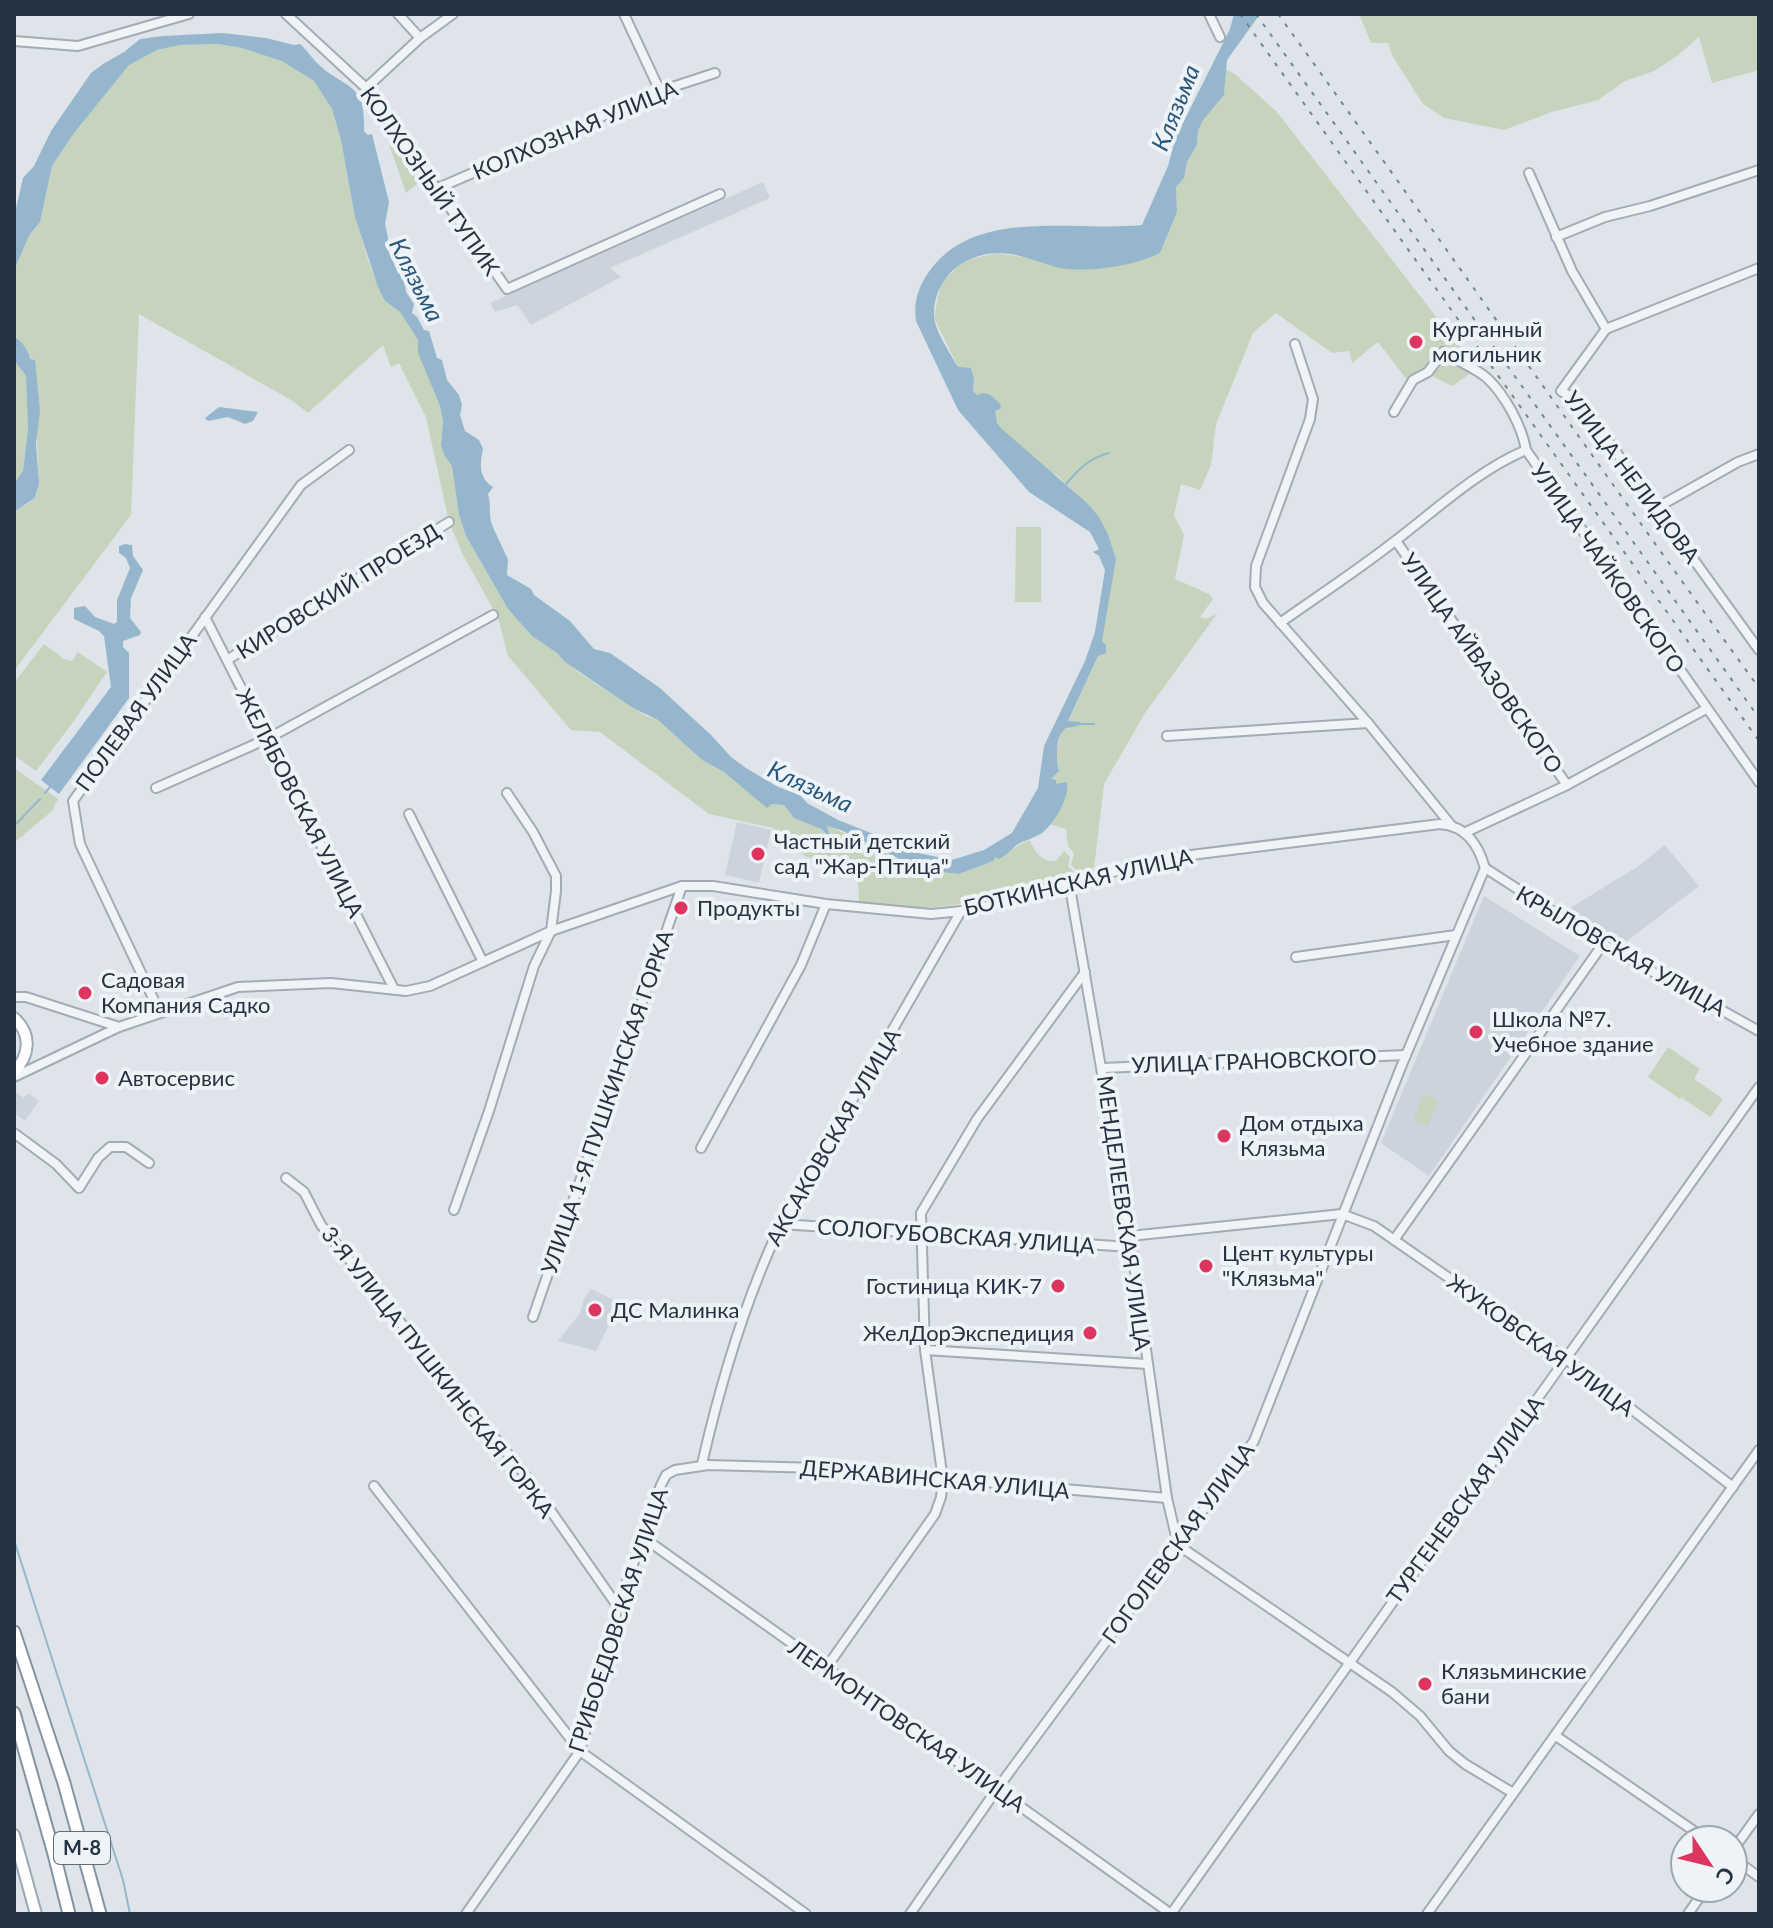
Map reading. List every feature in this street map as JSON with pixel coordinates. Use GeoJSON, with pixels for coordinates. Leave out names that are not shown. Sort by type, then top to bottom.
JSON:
{"type":"FeatureCollection","features":[{"type":"Feature","properties":{"kind":"highway","name":"М-8"},"geometry":{"type":"LineString","coordinates":[[14,1632],[64,1783],[100,1914]]}},
{"type":"Feature","properties":{"kind":"highway","name":"М-8"},"geometry":{"type":"LineString","coordinates":[[14,1713],[69,1914]]}},
{"type":"Feature","properties":{"kind":"main road"},"geometry":{"type":"LineString","coordinates":[[14,1018],[23,1027],[28,1046],[24,1060],[14,1075]]}},
{"type":"Feature","properties":{"kind":"main road"},"geometry":{"type":"LineString","coordinates":[[14,1835],[36,1914]]}},
{"type":"Feature","properties":{"kind":"street"},"geometry":{"type":"LineString","coordinates":[[14,41],[78,46],[189,14]]}},
{"type":"Feature","properties":{"kind":"street","name":"КОЛХОЗНЫЙ ТУПИК"},"geometry":{"type":"LineString","coordinates":[[286,14],[366,88],[507,289],[720,194]]}},
{"type":"Feature","properties":{"kind":"street"},"geometry":{"type":"LineString","coordinates":[[398,14],[420,38]]}},
{"type":"Feature","properties":{"kind":"street"},"geometry":{"type":"LineString","coordinates":[[366,88],[420,38],[453,14]]}},
{"type":"Feature","properties":{"kind":"street"},"geometry":{"type":"LineString","coordinates":[[624,14],[660,91]]}},
{"type":"Feature","properties":{"kind":"street"},"geometry":{"type":"LineString","coordinates":[[1209,14],[1220,37]]}},
{"type":"Feature","properties":{"kind":"street","name":"КОЛХОЗНАЯ УЛИЦА"},"geometry":{"type":"LineString","coordinates":[[436,189],[660,91],[715,73]]}},
{"type":"Feature","properties":{"kind":"street"},"geometry":{"type":"LineString","coordinates":[[1556,237],[1605,217],[1650,206],[1759,170]]}},
{"type":"Feature","properties":{"kind":"street"},"geometry":{"type":"LineString","coordinates":[[1529,173],[1556,237],[1606,329],[1759,268]]}},
{"type":"Feature","properties":{"kind":"street","name":"УЛИЦА НЕЛИДОВА"},"geometry":{"type":"LineString","coordinates":[[1606,329],[1561,391],[1580,402],[1759,650]]}},
{"type":"Feature","properties":{"kind":"street"},"geometry":{"type":"LineString","coordinates":[[1295,344],[1313,399],[1310,419],[1256,566],[1255,587],[1263,603],[1368,723],[1451,825]]}},
{"type":"Feature","properties":{"kind":"street","name":"УЛИЦА ЧАЙКОВСКОГО"},"geometry":{"type":"LineString","coordinates":[[1394,412],[1413,380],[1428,372],[1443,352],[1485,376],[1495,387],[1523,435],[1526,450],[1759,782]]}},
{"type":"Feature","properties":{"kind":"street","name":"ПОЛЕВАЯ УЛИЦА"},"geometry":{"type":"LineString","coordinates":[[160,1013],[80,844],[73,801],[301,485],[349,450]]}},
{"type":"Feature","properties":{"kind":"street"},"geometry":{"type":"LineString","coordinates":[[1280,623],[1396,541],[1446,499],[1509,457],[1526,450]]}},
{"type":"Feature","properties":{"kind":"street"},"geometry":{"type":"LineString","coordinates":[[1658,507],[1738,462],[1759,454]]}},
{"type":"Feature","properties":{"kind":"street","name":"КИРОВСКИЙ ПРОЕЗД"},"geometry":{"type":"LineString","coordinates":[[227,660],[449,522]]}},
{"type":"Feature","properties":{"kind":"street","name":"УЛИЦА АЙВАЗОВСКОГО"},"geometry":{"type":"LineString","coordinates":[[1396,541],[1567,785]]}},
{"type":"Feature","properties":{"kind":"street"},"geometry":{"type":"LineString","coordinates":[[156,788],[267,739],[493,615]]}},
{"type":"Feature","properties":{"kind":"street","name":"ЖЕЛЯБОВСКАЯ УЛИЦА"},"geometry":{"type":"LineString","coordinates":[[205,617],[394,989]]}},
{"type":"Feature","properties":{"kind":"street"},"geometry":{"type":"LineString","coordinates":[[1485,868],[1480,852],[1466,832],[1567,785],[1706,709]]}},
{"type":"Feature","properties":{"kind":"street"},"geometry":{"type":"LineString","coordinates":[[1167,736],[1368,723]]}},
{"type":"Feature","properties":{"kind":"street"},"geometry":{"type":"LineString","coordinates":[[454,1210],[489,1111],[534,966],[551,931],[556,876],[533,832],[507,793]]}},
{"type":"Feature","properties":{"kind":"street"},"geometry":{"type":"LineString","coordinates":[[409,814],[483,962]]}},
{"type":"Feature","properties":{"kind":"street","name":"БОТКИНСКАЯ УЛИЦА"},"geometry":{"type":"LineString","coordinates":[[14,1075],[119,1027],[238,987],[331,983],[406,991],[430,986],[551,931],[682,886],[702,885],[826,904],[931,914],[984,907],[1069,882],[1211,851],[1440,824],[1466,832]]}},
{"type":"Feature","properties":{"kind":"street","name":"ГОГОЛЕВСКАЯ УЛИЦА"},"geometry":{"type":"LineString","coordinates":[[910,1914],[997,1789],[1254,1441],[1406,1055],[1485,868]]}},
{"type":"Feature","properties":{"kind":"street","name":"КРЫЛОВСКАЯ УЛИЦА"},"geometry":{"type":"LineString","coordinates":[[1485,868],[1603,944],[1759,1031]]}},
{"type":"Feature","properties":{"kind":"street","name":"МЕНДЕЛЕЕВСКАЯ УЛИЦА"},"geometry":{"type":"LineString","coordinates":[[1069,882],[1103,1068],[1167,1498],[1178,1545]]}},
{"type":"Feature","properties":{"kind":"street","name":"УЛИЦА 1-Я ПУШКИНСКАЯ ГОРКА"},"geometry":{"type":"LineString","coordinates":[[533,1317],[682,886]]}},
{"type":"Feature","properties":{"kind":"street"},"geometry":{"type":"LineString","coordinates":[[701,1148],[801,965],[826,904]]}},
{"type":"Feature","properties":{"kind":"street","name":"АКСАКОВСКАЯ УЛИЦА"},"geometry":{"type":"LineString","coordinates":[[702,1464],[765,1257],[961,911]]}},
{"type":"Feature","properties":{"kind":"street"},"geometry":{"type":"LineString","coordinates":[[1296,957],[1456,935]]}},
{"type":"Feature","properties":{"kind":"street"},"geometry":{"type":"LineString","coordinates":[[1394,1240],[1603,944]]}},
{"type":"Feature","properties":{"kind":"street"},"geometry":{"type":"LineString","coordinates":[[826,1668],[935,1514],[941,1497],[943,1480],[925,1350],[921,1213],[977,1119],[1085,972]]}},
{"type":"Feature","properties":{"kind":"street"},"geometry":{"type":"LineString","coordinates":[[14,997],[26,997],[119,1027]]}},
{"type":"Feature","properties":{"kind":"street","name":"УЛИЦА ГРАНОВСКОГО"},"geometry":{"type":"LineString","coordinates":[[1103,1068],[1406,1055]]}},
{"type":"Feature","properties":{"kind":"street","name":"ТУРГЕНЕВСКАЯ УЛИЦА"},"geometry":{"type":"LineString","coordinates":[[1171,1914],[1759,1087]]}},
{"type":"Feature","properties":{"kind":"street"},"geometry":{"type":"LineString","coordinates":[[14,1133],[56,1164],[79,1188],[98,1158],[110,1147],[126,1147],[149,1163]]}},
{"type":"Feature","properties":{"kind":"street","name":"3-Я УЛИЦА ПУШКИНСКАЯ ГОРКА"},"geometry":{"type":"LineString","coordinates":[[286,1178],[304,1192],[321,1225],[530,1481],[618,1607]]}},
{"type":"Feature","properties":{"kind":"street"},"geometry":{"type":"LineString","coordinates":[[1130,1236],[1342,1214]]}},
{"type":"Feature","properties":{"kind":"street","name":"ЖУКОВСКАЯ УЛИЦА"},"geometry":{"type":"LineString","coordinates":[[1342,1214],[1365,1221],[1566,1359],[1733,1487]]}},
{"type":"Feature","properties":{"kind":"street","name":"СОЛОГУБОВСКАЯ УЛИЦА"},"geometry":{"type":"LineString","coordinates":[[781,1224],[1131,1247]]}},
{"type":"Feature","properties":{"kind":"street"},"geometry":{"type":"LineString","coordinates":[[925,1350],[1147,1364]]}},
{"type":"Feature","properties":{"kind":"street"},"geometry":{"type":"LineString","coordinates":[[1427,1914],[1759,1450]]}},
{"type":"Feature","properties":{"kind":"street","name":"ГРИБОЕДОВСКАЯ УЛИЦА"},"geometry":{"type":"LineString","coordinates":[[466,1914],[580,1751],[618,1607],[666,1475],[702,1464]]}},
{"type":"Feature","properties":{"kind":"street","name":"ДЕРЖАВИНСКАЯ УЛИЦА"},"geometry":{"type":"LineString","coordinates":[[702,1464],[822,1468],[1167,1498]]}},
{"type":"Feature","properties":{"kind":"street"},"geometry":{"type":"LineString","coordinates":[[374,1486],[580,1751],[806,1914]]}},
{"type":"Feature","properties":{"kind":"street","name":"ЛЕРМОНТОВСКАЯ УЛИЦА"},"geometry":{"type":"LineString","coordinates":[[644,1538],[1171,1914]]}},
{"type":"Feature","properties":{"kind":"street"},"geometry":{"type":"LineString","coordinates":[[1178,1545],[1413,1709],[1449,1751],[1513,1793]]}},
{"type":"Feature","properties":{"kind":"street"},"geometry":{"type":"LineString","coordinates":[[1556,1736],[1684,1824]]}},
{"type":"Feature","properties":{"kind":"shaded area"},"geometry":{"type":"Polygon","coordinates":[[[763,182],[770,198],[610,268],[621,277],[531,325],[517,305],[495,312],[490,303],[763,182]]]}},
{"type":"Feature","properties":{"kind":"shaded area"},"geometry":{"type":"Polygon","coordinates":[[[737,822],[771,830],[759,883],[725,875],[737,822]]]}},
{"type":"Feature","properties":{"kind":"shaded area"},"geometry":{"type":"Polygon","coordinates":[[[1665,845],[1699,886],[1623,944],[1567,910],[1637,867],[1665,845]]]}},
{"type":"Feature","properties":{"kind":"shaded area","name":"Школа №7. Учебное здание"},"geometry":{"type":"Polygon","coordinates":[[[1484,896],[1580,956],[1429,1176],[1381,1143],[1484,896]]]}},
{"type":"Feature","properties":{"kind":"shaded area"},"geometry":{"type":"Polygon","coordinates":[[[14,1091],[24,1098],[28,1093],[39,1101],[25,1121],[14,1113],[14,1091]]]}},
{"type":"Feature","properties":{"kind":"shaded area"},"geometry":{"type":"Polygon","coordinates":[[[591,1289],[620,1303],[596,1351],[558,1341],[580,1313],[591,1289]]]}},
{"type":"Feature","properties":{"kind":"green space"},"geometry":{"type":"Polygon","coordinates":[[[1359,14],[1759,14],[1759,70],[1712,83],[1699,37],[1654,71],[1625,81],[1598,100],[1552,112],[1504,130],[1444,118],[1423,104],[1393,57],[1388,43],[1371,43],[1359,14]]]}},
{"type":"Feature","properties":{"kind":"green space"},"geometry":{"type":"Polygon","coordinates":[[[218,44],[283,61],[314,81],[332,109],[355,217],[371,269],[385,301],[400,312],[418,340],[418,353],[440,406],[443,421],[441,445],[452,465],[459,515],[466,536],[508,609],[532,636],[578,672],[646,716],[658,720],[702,760],[724,772],[767,807],[771,804],[784,805],[794,818],[821,829],[827,835],[830,834],[827,826],[910,864],[931,865],[959,874],[993,861],[1030,840],[1036,852],[1047,860],[1056,861],[1064,851],[1070,857],[1068,867],[1077,874],[941,907],[886,907],[859,901],[858,881],[842,869],[805,856],[773,828],[709,814],[600,732],[571,730],[508,656],[498,618],[462,553],[449,522],[426,417],[399,363],[391,367],[383,345],[308,413],[291,400],[139,314],[131,515],[14,671],[14,512],[35,498],[38,476],[35,364],[21,342],[14,337],[14,270],[30,234],[40,222],[52,166],[128,65],[157,50],[180,45],[218,44]]]}},
{"type":"Feature","properties":{"kind":"green space"},"geometry":{"type":"Polygon","coordinates":[[[1226,69],[1277,112],[1477,369],[1452,386],[1424,372],[1408,381],[1378,342],[1352,363],[1349,351],[1332,353],[1276,313],[1253,333],[1216,424],[1211,465],[1200,490],[1181,484],[1174,515],[1184,535],[1175,579],[1209,594],[1213,599],[1200,617],[1206,619],[1217,614],[1145,713],[1104,784],[1094,868],[1080,873],[1071,865],[1074,854],[1068,846],[1066,829],[1049,824],[1065,800],[1051,779],[1059,771],[1056,752],[1062,731],[1079,722],[1068,722],[1098,656],[1116,559],[1099,517],[997,423],[994,410],[973,391],[971,372],[958,367],[934,318],[941,282],[966,260],[997,253],[1029,258],[1061,268],[1160,253],[1177,212],[1176,187],[1184,178],[1203,119],[1224,95],[1226,69]]]}},
{"type":"Feature","properties":{"kind":"green space"},"geometry":{"type":"Polygon","coordinates":[[[395,141],[422,180],[406,193],[389,144],[395,141]]]}},
{"type":"Feature","properties":{"kind":"green space"},"geometry":{"type":"Polygon","coordinates":[[[14,360],[26,376],[28,429],[23,471],[14,483],[14,360]]]}},
{"type":"Feature","properties":{"kind":"green space"},"geometry":{"type":"Polygon","coordinates":[[[1016,527],[1041,527],[1041,602],[1015,602],[1016,527]]]}},
{"type":"Feature","properties":{"kind":"green space"},"geometry":{"type":"Polygon","coordinates":[[[44,644],[64,659],[72,661],[78,652],[107,672],[36,771],[14,755],[14,683],[44,644]]]}},
{"type":"Feature","properties":{"kind":"green space"},"geometry":{"type":"Polygon","coordinates":[[[14,768],[58,799],[52,811],[14,843],[14,768]]]}},
{"type":"Feature","properties":{"kind":"green space"},"geometry":{"type":"Polygon","coordinates":[[[1668,1047],[1700,1069],[1694,1079],[1723,1099],[1710,1117],[1683,1096],[1680,1099],[1648,1077],[1668,1047]]]}},
{"type":"Feature","properties":{"kind":"green space"},"geometry":{"type":"Polygon","coordinates":[[[1423,1094],[1438,1100],[1428,1126],[1413,1120],[1423,1094]]]}},
{"type":"Feature","properties":{"kind":"water"},"geometry":{"type":"Polygon","coordinates":[[[1234,14],[1260,14],[1227,60],[1224,95],[1198,131],[1197,145],[1187,162],[1184,178],[1176,187],[1177,212],[1160,253],[1123,265],[1080,270],[1056,267],[1011,254],[983,255],[961,264],[938,291],[934,316],[937,328],[958,367],[971,368],[973,391],[977,395],[987,394],[1001,405],[995,411],[997,423],[1002,429],[1099,517],[1116,559],[1102,641],[1106,645],[1106,653],[1098,656],[1068,721],[1080,722],[1078,726],[1065,729],[1058,743],[1059,771],[1051,779],[1056,780],[1056,784],[1067,782],[1060,810],[1042,833],[1018,844],[1001,858],[996,857],[959,874],[935,871],[931,865],[910,864],[827,826],[831,838],[821,829],[794,818],[784,805],[772,804],[767,808],[724,772],[702,760],[658,720],[633,708],[565,662],[532,636],[508,609],[466,536],[459,515],[452,466],[441,445],[443,421],[440,406],[418,353],[418,340],[400,312],[385,301],[378,287],[355,217],[332,109],[314,81],[282,61],[218,44],[180,45],[157,50],[129,65],[74,133],[52,166],[40,222],[30,234],[14,270],[14,217],[23,178],[34,166],[51,131],[91,73],[140,39],[222,33],[300,44],[327,72],[352,88],[362,103],[364,131],[372,134],[389,202],[385,224],[387,248],[398,273],[404,277],[406,292],[414,304],[412,313],[424,330],[429,331],[447,380],[459,395],[465,431],[479,440],[483,449],[482,475],[493,487],[488,494],[491,522],[508,559],[507,575],[531,589],[534,595],[570,621],[594,649],[610,653],[660,688],[746,768],[778,787],[800,795],[807,803],[838,820],[891,841],[899,849],[952,860],[984,850],[1012,833],[1038,788],[1044,746],[1085,661],[1095,632],[1105,570],[1099,556],[1093,552],[1099,549],[1090,532],[1029,492],[958,410],[916,321],[918,294],[931,269],[951,250],[974,237],[1029,226],[1142,225],[1168,166],[1176,137],[1230,29],[1234,14]]]}},
{"type":"Feature","properties":{"kind":"water"},"geometry":{"type":"Polygon","coordinates":[[[14,337],[25,346],[30,359],[35,360],[40,411],[36,444],[39,483],[35,498],[14,512],[14,483],[23,471],[28,429],[26,376],[14,360],[14,337]]]}},
{"type":"Feature","properties":{"kind":"water"},"geometry":{"type":"Polygon","coordinates":[[[219,407],[258,412],[253,421],[245,424],[228,417],[208,421],[205,418],[219,407]]]}},
{"type":"Feature","properties":{"kind":"water"},"geometry":{"type":"Polygon","coordinates":[[[132,545],[133,556],[143,570],[131,598],[130,618],[141,632],[123,641],[123,647],[129,653],[129,698],[59,794],[41,780],[111,687],[104,636],[74,619],[74,608],[85,606],[95,617],[114,624],[117,622],[117,600],[130,568],[126,558],[119,553],[119,546],[132,545]]]}},
{"type":"Feature","properties":{"kind":"waterway"},"geometry":{"type":"LineString","coordinates":[[1066,484],[1085,465],[1109,453]]}},
{"type":"Feature","properties":{"kind":"waterway"},"geometry":{"type":"LineString","coordinates":[[1079,724],[1094,724]]}},
{"type":"Feature","properties":{"kind":"waterway"},"geometry":{"type":"LineString","coordinates":[[45,793],[50,787]]}},
{"type":"Feature","properties":{"kind":"waterway"},"geometry":{"type":"LineString","coordinates":[[14,826],[40,799]]}},
{"type":"Feature","properties":{"kind":"waterway"},"geometry":{"type":"LineString","coordinates":[[14,1540],[123,1880],[130,1914]]}},
{"type":"Feature","properties":{"kind":"railway"},"geometry":{"type":"LineString","coordinates":[[1240,14],[1759,741]]}},
{"type":"Feature","properties":{"kind":"railway"},"geometry":{"type":"LineString","coordinates":[[1256,14],[1759,718]]}},
{"type":"Feature","properties":{"kind":"railway"},"geometry":{"type":"LineString","coordinates":[[1278,14],[1759,688]]}},
{"type":"Feature","properties":{"kind":"place","name":"Курганный могильник"},"geometry":{"type":"Point","coordinates":[1416,342]}},
{"type":"Feature","properties":{"kind":"place","name":"Частный детский сад \"Жар-Птица\""},"geometry":{"type":"Point","coordinates":[758,854]}},
{"type":"Feature","properties":{"kind":"place","name":"Продукты"},"geometry":{"type":"Point","coordinates":[681,908]}},
{"type":"Feature","properties":{"kind":"place","name":"Садовая Компания Садко"},"geometry":{"type":"Point","coordinates":[85,993]}},
{"type":"Feature","properties":{"kind":"place","name":"Школа №7. Учебное здание"},"geometry":{"type":"Point","coordinates":[1476,1032]}},
{"type":"Feature","properties":{"kind":"place","name":"Автосервис"},"geometry":{"type":"Point","coordinates":[102,1078]}},
{"type":"Feature","properties":{"kind":"place","name":"Дом отдыха Клязьма"},"geometry":{"type":"Point","coordinates":[1224,1136]}},
{"type":"Feature","properties":{"kind":"place","name":"Цент культуры \"Клязьма\""},"geometry":{"type":"Point","coordinates":[1206,1266]}},
{"type":"Feature","properties":{"kind":"place","name":"Гостиница КИК-7"},"geometry":{"type":"Point","coordinates":[1058,1286]}},
{"type":"Feature","properties":{"kind":"place","name":"ДС Малинка"},"geometry":{"type":"Point","coordinates":[595,1310]}},
{"type":"Feature","properties":{"kind":"place","name":"ЖелДорЭкспедиция"},"geometry":{"type":"Point","coordinates":[1090,1333]}},
{"type":"Feature","properties":{"kind":"place","name":"Клязьминские бани"},"geometry":{"type":"Point","coordinates":[1425,1684]}},
{"type":"Feature","properties":{"kind":"water label","name":"Клязьма"},"geometry":{"type":"Point","coordinates":[1176,108]}},
{"type":"Feature","properties":{"kind":"water label","name":"Клязьма"},"geometry":{"type":"Point","coordinates":[416,280]}},
{"type":"Feature","properties":{"kind":"water label","name":"Клязьма"},"geometry":{"type":"Point","coordinates":[810,787]}}]}
